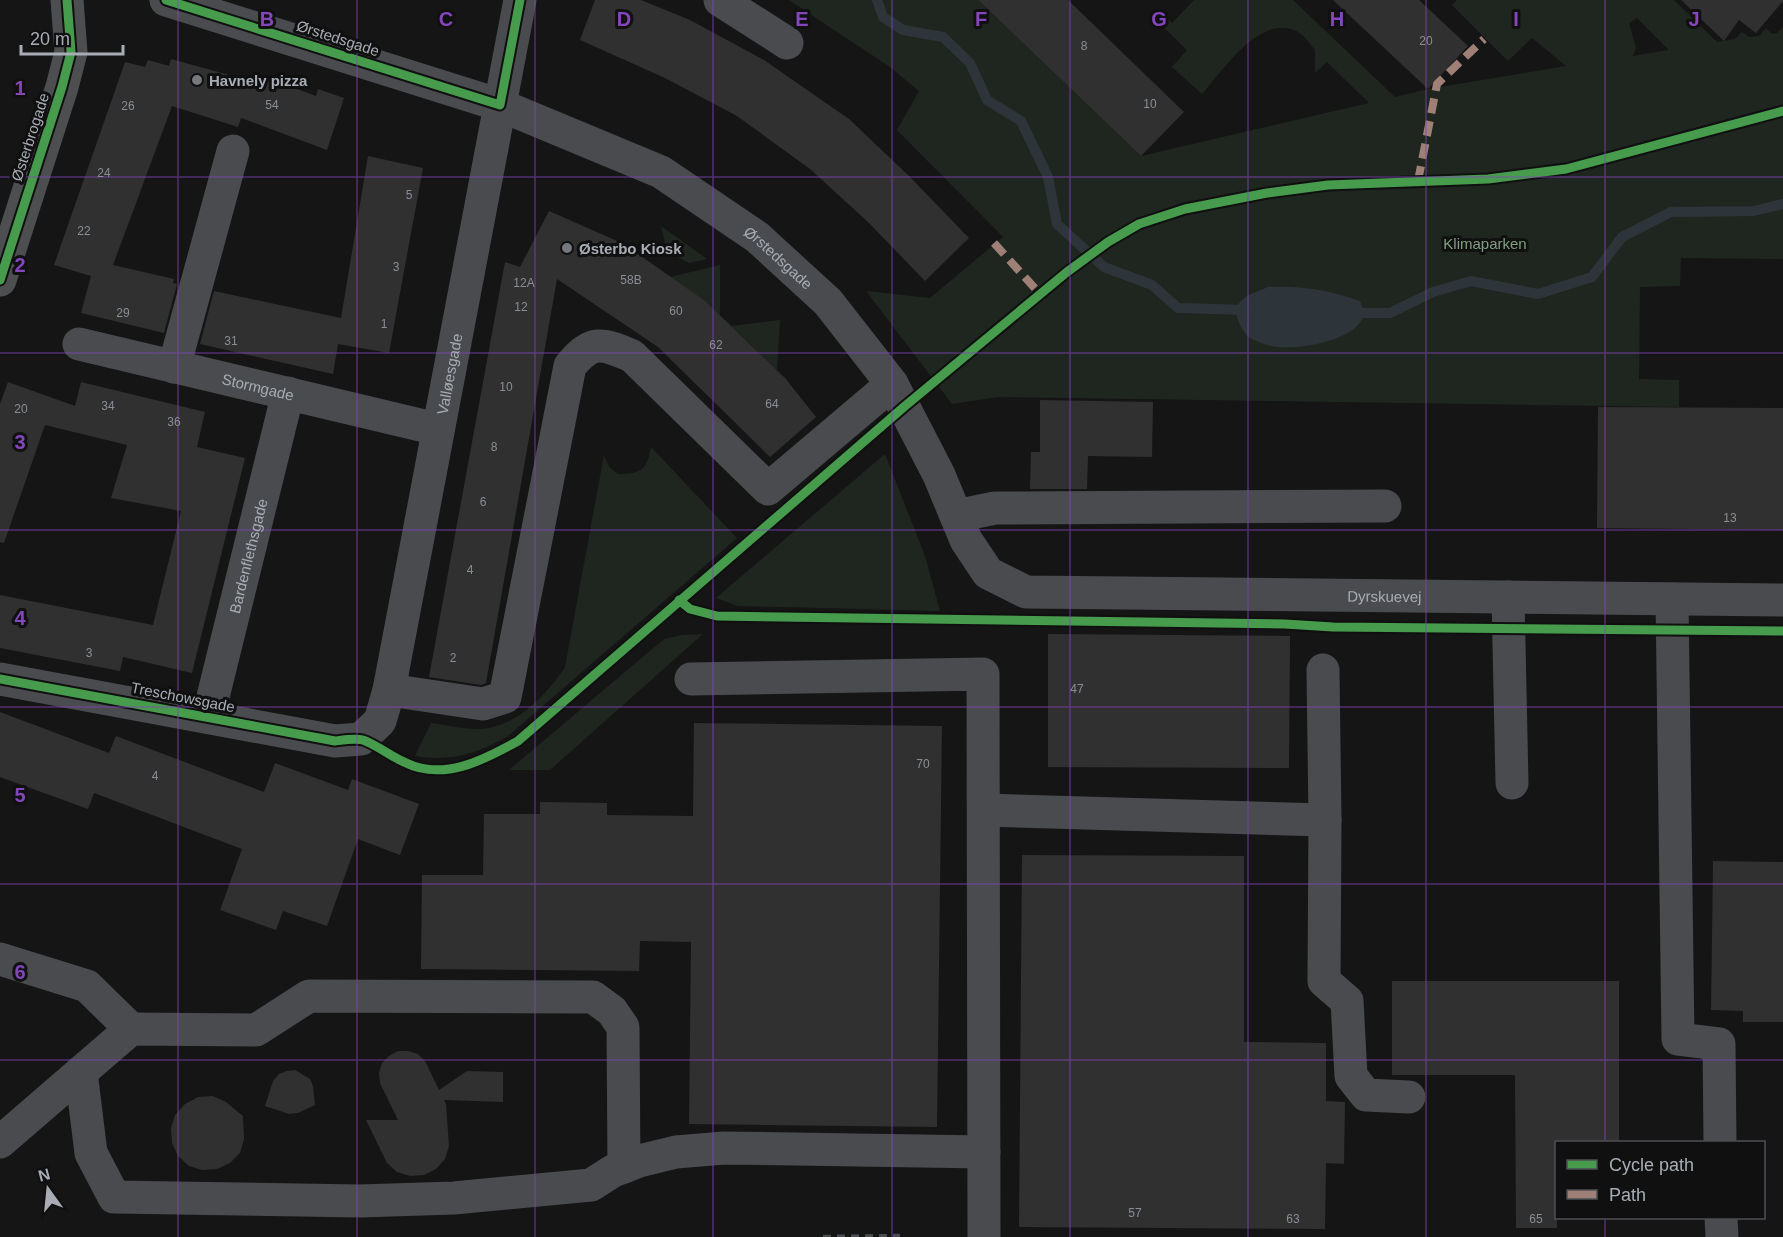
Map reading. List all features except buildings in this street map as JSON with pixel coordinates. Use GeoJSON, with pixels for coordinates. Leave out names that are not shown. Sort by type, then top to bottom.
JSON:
{"type":"FeatureCollection","features":[{"type":"Feature","properties":{"kind":"main road","name":"Østerbrogade"},"geometry":{"type":"LineString","coordinates":[[0,280],[62,87],[71,52],[67,0]]}},
{"type":"Feature","properties":{"kind":"street","name":"Ørstedsgade"},"geometry":{"type":"LineString","coordinates":[[166,0],[500,105],[661,172],[757,237],[828,302],[892,384],[939,475],[966,540],[988,573]]}},
{"type":"Feature","properties":{"kind":"street","name":"Valløesgade"},"geometry":{"type":"LineString","coordinates":[[361,739],[380,721],[389,690],[520,0]]}},
{"type":"Feature","properties":{"kind":"street"},"geometry":{"type":"LineString","coordinates":[[720,0],[787,43]]}},
{"type":"Feature","properties":{"kind":"street"},"geometry":{"type":"LineString","coordinates":[[174,367],[233,151]]}},
{"type":"Feature","properties":{"kind":"street","name":"Stormgade"},"geometry":{"type":"LineString","coordinates":[[79,344],[437,429]]}},
{"type":"Feature","properties":{"kind":"street"},"geometry":{"type":"LineString","coordinates":[[389,690],[483,704],[505,697],[570,366],[581,352],[593,345],[612,348],[632,356],[768,489],[892,384]]}},
{"type":"Feature","properties":{"kind":"street","name":"Bardenflethsgade"},"geometry":{"type":"LineString","coordinates":[[208,717],[288,393]]}},
{"type":"Feature","properties":{"kind":"street"},"geometry":{"type":"LineString","coordinates":[[956,516],[995,508],[1384,506]]}},
{"type":"Feature","properties":{"kind":"street","name":"Dyrskuevej"},"geometry":{"type":"LineString","coordinates":[[988,573],[1026,592],[1783,600]]}},
{"type":"Feature","properties":{"kind":"street"},"geometry":{"type":"LineString","coordinates":[[1508,597],[1512,783]]}},
{"type":"Feature","properties":{"kind":"street"},"geometry":{"type":"LineString","coordinates":[[1672,599],[1678,1039],[1719,1044],[1720,1141]]}},
{"type":"Feature","properties":{"kind":"street"},"geometry":{"type":"LineString","coordinates":[[1323,670],[1324,981],[1347,1001],[1351,1076],[1366,1095],[1409,1097]]}},
{"type":"Feature","properties":{"kind":"street"},"geometry":{"type":"LineString","coordinates":[[691,679],[983,674],[984,1237]]}},
{"type":"Feature","properties":{"kind":"street","name":"Treschowsgade"},"geometry":{"type":"LineString","coordinates":[[0,678],[335,741],[361,739]]}},
{"type":"Feature","properties":{"kind":"street"},"geometry":{"type":"LineString","coordinates":[[984,810],[1324,820]]}},
{"type":"Feature","properties":{"kind":"street"},"geometry":{"type":"LineString","coordinates":[[0,959],[87,986],[131,1029]]}},
{"type":"Feature","properties":{"kind":"street"},"geometry":{"type":"LineString","coordinates":[[0,1142],[131,1029],[256,1030],[309,996],[593,998],[612,1011],[622,1027],[624,1167]]}},
{"type":"Feature","properties":{"kind":"street"},"geometry":{"type":"LineString","coordinates":[[81,1072],[91,1153],[114,1197],[360,1201],[453,1198],[591,1185],[624,1167],[676,1152],[724,1148],[984,1152]]}},
{"type":"Feature","properties":{"kind":"street"},"geometry":{"type":"LineString","coordinates":[[1721,1219],[1722,1237]]}},
{"type":"Feature","properties":{"kind":"green space","name":"Klimaparken"},"geometry":{"type":"Polygon","coordinates":[[[789,0],[978,0],[1141,156],[1369,103],[1327,62],[1315,73],[1315,50],[1306,38],[1297,31],[1281,28],[1267,31],[1242,48],[1202,94],[1172,67],[1187,50],[1153,17],[1160,11],[1172,23],[1194,0],[1293,0],[1395,97],[1428,89],[1566,66],[1532,38],[1508,61],[1452,5],[1457,0],[1674,0],[1717,42],[1735,39],[1742,32],[1749,37],[1759,36],[1766,28],[1772,34],[1777,33],[1783,27],[1783,259],[1681,258],[1680,286],[1640,287],[1639,379],[1679,380],[1679,407],[998,397],[952,404],[866,291],[930,298],[1003,237],[897,130],[919,91],[890,67],[789,0]],[[1637,18],[1629,23],[1636,48],[1633,56],[1668,49],[1637,18]]]}},
{"type":"Feature","properties":{"kind":"green space"},"geometry":{"type":"Polygon","coordinates":[[[661,226],[707,259],[689,263],[667,251],[661,226]]]}},
{"type":"Feature","properties":{"kind":"green space"},"geometry":{"type":"Polygon","coordinates":[[[720,265],[720,316],[670,277],[720,265]]]}},
{"type":"Feature","properties":{"kind":"green space"},"geometry":{"type":"Polygon","coordinates":[[[780,320],[777,370],[731,326],[780,320]]]}},
{"type":"Feature","properties":{"kind":"green space"},"geometry":{"type":"Polygon","coordinates":[[[651,447],[737,538],[508,736],[485,748],[463,755],[440,758],[415,756],[431,723],[460,728],[492,727],[517,717],[549,689],[565,667],[604,455],[609,467],[618,474],[632,473],[645,466],[651,447]]]}},
{"type":"Feature","properties":{"kind":"green space"},"geometry":{"type":"Polygon","coordinates":[[[885,454],[925,556],[940,611],[738,606],[716,598],[885,454]]]}},
{"type":"Feature","properties":{"kind":"green space"},"geometry":{"type":"Polygon","coordinates":[[[703,634],[550,770],[509,770],[664,639],[703,634]]]}},
{"type":"Feature","properties":{"kind":"shaded area"},"geometry":{"type":"Polygon","coordinates":[[[1268,287],[1304,288],[1337,294],[1360,301],[1365,313],[1359,324],[1350,331],[1328,341],[1288,347],[1267,345],[1247,335],[1238,321],[1236,310],[1243,299],[1268,287]]]}},
{"type":"Feature","properties":{"kind":"waterway"},"geometry":{"type":"LineString","coordinates":[[877,0],[883,17],[903,30],[943,37],[970,63],[987,100],[1021,121],[1048,177],[1057,224],[1104,267],[1152,285],[1178,308],[1249,310]]}},
{"type":"Feature","properties":{"kind":"waterway"},"geometry":{"type":"LineString","coordinates":[[1352,313],[1390,313],[1433,292],[1471,281],[1538,294],[1592,277],[1622,237],[1671,212],[1754,211],[1783,204]]}},
{"type":"Feature","properties":{"kind":"railway"},"geometry":{"type":"LineString","coordinates":[[823,1237],[900,1236]]}},
{"type":"Feature","properties":{"kind":"marked path"},"geometry":{"type":"LineString","coordinates":[[1418,181],[1437,84],[1484,39]]}},
{"type":"Feature","properties":{"kind":"marked path"},"geometry":{"type":"LineString","coordinates":[[994,243],[1040,294]]}},
{"type":"Feature","properties":{"kind":"cycle path"},"geometry":{"type":"LineString","coordinates":[[0,280],[62,87],[71,52],[67,0]]}},
{"type":"Feature","properties":{"kind":"cycle path"},"geometry":{"type":"LineString","coordinates":[[166,0],[500,105],[520,0]]}},
{"type":"Feature","properties":{"kind":"cycle path"},"geometry":{"type":"LineString","coordinates":[[0,679],[335,741],[363,740],[419,768],[433,770],[463,766],[518,741],[905,406],[1067,272],[1108,242],[1139,224],[1185,209],[1267,193],[1328,185],[1488,179],[1566,169],[1783,111]]}},
{"type":"Feature","properties":{"kind":"cycle path"},"geometry":{"type":"LineString","coordinates":[[679,600],[690,609],[717,616],[1285,624],[1333,627],[1783,631]]}},
{"type":"Feature","properties":{"kind":"place","name":"Havnely pizza"},"geometry":{"type":"Point","coordinates":[197,80]}},
{"type":"Feature","properties":{"kind":"place","name":"Østerbo Kiosk"},"geometry":{"type":"Point","coordinates":[567,248]}}]}
